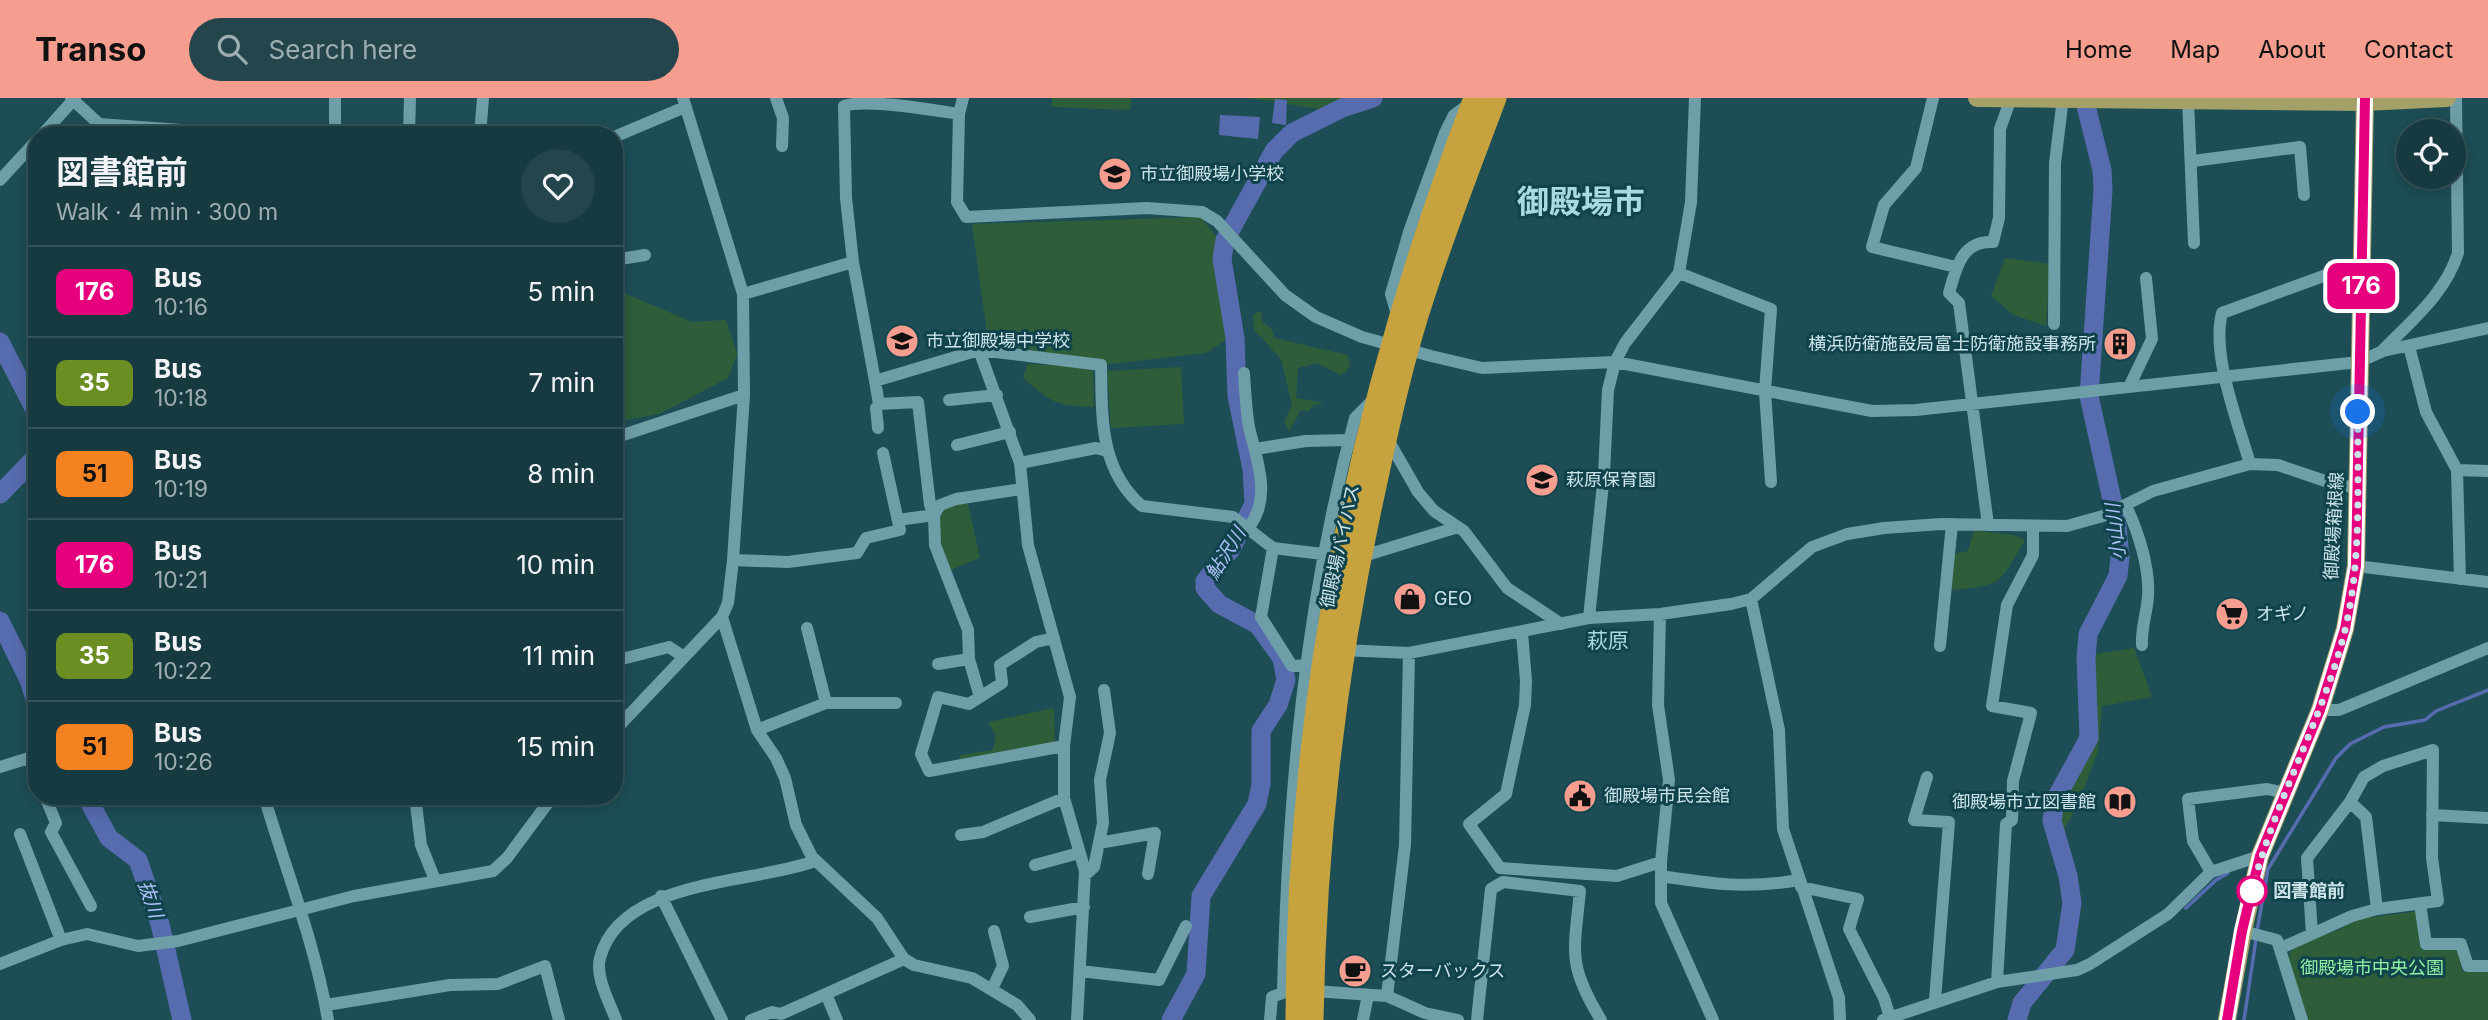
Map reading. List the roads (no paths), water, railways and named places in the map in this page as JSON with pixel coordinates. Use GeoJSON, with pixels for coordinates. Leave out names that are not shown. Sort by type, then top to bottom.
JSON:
{"type":"FeatureCollection","features":[{"type":"Feature","properties":{"kind":"highway","name":"御殿場バイパス"},"geometry":{"type":"LineString","coordinates":[[1296,1020],[1300,877],[1312,666],[1376,397],[1425,293],[1496,98]]}},
{"type":"Feature","properties":{"kind":"highway","name":"御殿場バイパス"},"geometry":{"type":"LineString","coordinates":[[1313,1020],[1298,991],[1318,867],[1342,650],[1386,438],[1400,348],[1398,318],[1474,99]]}},
{"type":"Feature","properties":{"kind":"main road"},"geometry":{"type":"LineString","coordinates":[[1977,98],[2447,98]]}},
{"type":"Feature","properties":{"kind":"main road","name":"御殿場箱根線"},"geometry":{"type":"LineString","coordinates":[[2227,1020],[2242,931],[2260,856],[2320,710],[2345,629],[2356,566],[2365,100]]}},
{"type":"Feature","properties":{"kind":"street"},"geometry":{"type":"LineString","coordinates":[[335,98],[335,126]]}},
{"type":"Feature","properties":{"kind":"street"},"geometry":{"type":"LineString","coordinates":[[409,126],[410,98]]}},
{"type":"Feature","properties":{"kind":"street"},"geometry":{"type":"LineString","coordinates":[[481,126],[483,98]]}},
{"type":"Feature","properties":{"kind":"street"},"geometry":{"type":"LineString","coordinates":[[776,98],[783,118],[782,146]]}},
{"type":"Feature","properties":{"kind":"street"},"geometry":{"type":"LineString","coordinates":[[963,98],[959,114],[957,202],[966,217],[1147,208],[1202,212],[1217,221],[1285,295],[1332,327],[1400,348],[1482,368],[1615,362],[1872,411],[1970,404],[2359,362],[2383,351],[2488,327]]}},
{"type":"Feature","properties":{"kind":"street"},"geometry":{"type":"LineString","coordinates":[[1589,618],[1604,474],[1608,390],[1615,362],[1625,343],[1679,273],[1691,202],[1695,98]]}},
{"type":"Feature","properties":{"kind":"street"},"geometry":{"type":"LineString","coordinates":[[1933,98],[1916,168],[1884,205],[1872,247],[1956,267]]}},
{"type":"Feature","properties":{"kind":"street"},"geometry":{"type":"LineString","coordinates":[[1988,525],[1970,404],[1959,303],[1949,293],[1956,267],[1968,248],[1980,241],[1993,242],[1999,218],[2000,129],[2011,98]]}},
{"type":"Feature","properties":{"kind":"street"},"geometry":{"type":"LineString","coordinates":[[2054,324],[2055,163],[2063,98]]}},
{"type":"Feature","properties":{"kind":"street"},"geometry":{"type":"LineString","coordinates":[[2383,351],[2439,292],[2451,274],[2458,253],[2456,98]]}},
{"type":"Feature","properties":{"kind":"street"},"geometry":{"type":"LineString","coordinates":[[49,126],[73,99],[99,126]]}},
{"type":"Feature","properties":{"kind":"street"},"geometry":{"type":"LineString","coordinates":[[878,428],[876,408],[879,404],[853,262],[846,198],[844,106],[851,101],[869,100],[959,114]]}},
{"type":"Feature","properties":{"kind":"street"},"geometry":{"type":"LineString","coordinates":[[2188,100],[2193,161],[2194,243]]}},
{"type":"Feature","properties":{"kind":"street"},"geometry":{"type":"LineString","coordinates":[[623,133],[684,103],[743,294],[744,396],[728,603],[722,617],[623,721]]}},
{"type":"Feature","properties":{"kind":"street"},"geometry":{"type":"LineString","coordinates":[[2193,161],[2300,147],[2304,195]]}},
{"type":"Feature","properties":{"kind":"street"},"geometry":{"type":"LineString","coordinates":[[0,180],[28,150]]}},
{"type":"Feature","properties":{"kind":"street"},"geometry":{"type":"LineString","coordinates":[[623,259],[645,255]]}},
{"type":"Feature","properties":{"kind":"street"},"geometry":{"type":"LineString","coordinates":[[743,294],[853,262]]}},
{"type":"Feature","properties":{"kind":"street"},"geometry":{"type":"LineString","coordinates":[[2250,464],[2226,376],[2218,328],[2222,313],[2362,262]]}},
{"type":"Feature","properties":{"kind":"street"},"geometry":{"type":"LineString","coordinates":[[1679,273],[1771,309],[1765,391],[1771,482]]}},
{"type":"Feature","properties":{"kind":"street"},"geometry":{"type":"LineString","coordinates":[[2130,385],[2152,339],[2146,278]]}},
{"type":"Feature","properties":{"kind":"street"},"geometry":{"type":"LineString","coordinates":[[2409,346],[2426,412],[2457,470],[2460,579]]}},
{"type":"Feature","properties":{"kind":"street"},"geometry":{"type":"LineString","coordinates":[[875,381],[979,350],[1101,365],[1103,438],[1131,497],[1142,506],[1233,517],[1250,527],[1273,548],[1323,554]]}},
{"type":"Feature","properties":{"kind":"street"},"geometry":{"type":"LineString","coordinates":[[979,350],[1020,463],[1028,545],[1070,697],[1064,746],[1064,798],[1085,874],[1077,1020]]}},
{"type":"Feature","properties":{"kind":"street"},"geometry":{"type":"LineString","coordinates":[[1244,373],[1245,401],[1262,493],[1258,515],[1250,527]]}},
{"type":"Feature","properties":{"kind":"street"},"geometry":{"type":"LineString","coordinates":[[948,400],[997,395]]}},
{"type":"Feature","properties":{"kind":"street"},"geometry":{"type":"LineString","coordinates":[[623,435],[744,396]]}},
{"type":"Feature","properties":{"kind":"street"},"geometry":{"type":"LineString","coordinates":[[1273,548],[1261,617],[1292,666],[1312,666],[1323,554],[1349,440],[1355,418],[1376,397]]}},
{"type":"Feature","properties":{"kind":"street"},"geometry":{"type":"LineString","coordinates":[[879,404],[918,402],[934,515],[935,545],[968,630],[969,659],[980,697]]}},
{"type":"Feature","properties":{"kind":"street"},"geometry":{"type":"LineString","coordinates":[[957,445],[1010,432]]}},
{"type":"Feature","properties":{"kind":"street"},"geometry":{"type":"LineString","coordinates":[[1386,438],[1418,492],[1434,511],[1464,531],[1507,588],[1561,624]]}},
{"type":"Feature","properties":{"kind":"street"},"geometry":{"type":"LineString","coordinates":[[1255,449],[1306,441],[1349,440]]}},
{"type":"Feature","properties":{"kind":"street"},"geometry":{"type":"LineString","coordinates":[[1020,463],[1096,448],[1107,451]]}},
{"type":"Feature","properties":{"kind":"street"},"geometry":{"type":"LineString","coordinates":[[733,560],[788,562],[857,553],[866,538],[900,530],[883,453]]}},
{"type":"Feature","properties":{"kind":"street"},"geometry":{"type":"LineString","coordinates":[[1342,650],[1409,653],[1449,643],[1522,633],[1589,618],[1660,614],[1751,599],[1812,547],[1847,534],[1884,528],[1952,524],[2033,528],[2067,526],[2103,516],[2153,491],[2250,464],[2278,465],[2334,484],[2358,488]]}},
{"type":"Feature","properties":{"kind":"street"},"geometry":{"type":"LineString","coordinates":[[2457,470],[2488,471]]}},
{"type":"Feature","properties":{"kind":"street"},"geometry":{"type":"LineString","coordinates":[[898,520],[934,515],[940,506],[956,499],[1021,489]]}},
{"type":"Feature","properties":{"kind":"street"},"geometry":{"type":"LineString","coordinates":[[2125,507],[2134,522],[2148,595],[2141,627],[2142,645]]}},
{"type":"Feature","properties":{"kind":"street"},"geometry":{"type":"LineString","coordinates":[[1940,646],[1952,524]]}},
{"type":"Feature","properties":{"kind":"street"},"geometry":{"type":"LineString","coordinates":[[1360,557],[1458,527]]}},
{"type":"Feature","properties":{"kind":"street"},"geometry":{"type":"LineString","coordinates":[[1997,982],[2006,824],[2012,820],[2013,781],[2031,713],[1992,706],[2007,604],[2034,555],[2033,528]]}},
{"type":"Feature","properties":{"kind":"street"},"geometry":{"type":"LineString","coordinates":[[2356,566],[2488,582]]}},
{"type":"Feature","properties":{"kind":"street"},"geometry":{"type":"LineString","coordinates":[[1751,599],[1779,730],[1783,829],[1839,998],[1840,1020]]}},
{"type":"Feature","properties":{"kind":"street"},"geometry":{"type":"LineString","coordinates":[[1660,614],[1658,705],[1669,780],[1661,869],[1661,903],[1713,1020]]}},
{"type":"Feature","properties":{"kind":"street"},"geometry":{"type":"LineString","coordinates":[[722,617],[757,730],[776,758],[785,778],[796,825],[815,861],[877,918],[904,959],[914,965],[972,978],[1017,1005],[1030,1020]]}},
{"type":"Feature","properties":{"kind":"street"},"geometry":{"type":"LineString","coordinates":[[807,628],[826,703]]}},
{"type":"Feature","properties":{"kind":"street"},"geometry":{"type":"LineString","coordinates":[[1522,633],[1525,705],[1506,794],[1469,824],[1500,868],[1616,876],[1661,869],[1724,886],[1759,887],[1800,883],[1858,899],[1849,929],[1884,998],[1886,1018],[1997,982],[2063,972],[2098,961],[2168,914],[2211,872],[2260,856]]}},
{"type":"Feature","properties":{"kind":"street"},"geometry":{"type":"LineString","coordinates":[[1054,638],[1036,642],[1000,665],[1002,683],[969,704],[938,697],[921,754],[929,771],[1064,746]]}},
{"type":"Feature","properties":{"kind":"street"},"geometry":{"type":"LineString","coordinates":[[623,659],[669,647],[684,657]]}},
{"type":"Feature","properties":{"kind":"street"},"geometry":{"type":"LineString","coordinates":[[2320,710],[2339,710],[2488,648]]}},
{"type":"Feature","properties":{"kind":"street"},"geometry":{"type":"LineString","coordinates":[[1387,996],[1405,845],[1409,653]]}},
{"type":"Feature","properties":{"kind":"street"},"geometry":{"type":"LineString","coordinates":[[938,664],[969,659]]}},
{"type":"Feature","properties":{"kind":"street"},"geometry":{"type":"LineString","coordinates":[[1085,874],[1094,867],[1103,823],[1100,780],[1110,733],[1104,690]]}},
{"type":"Feature","properties":{"kind":"street"},"geometry":{"type":"LineString","coordinates":[[757,730],[826,703],[896,703]]}},
{"type":"Feature","properties":{"kind":"street"},"geometry":{"type":"LineString","coordinates":[[2281,948],[2377,909],[2438,901],[2432,858],[2433,750],[2383,766],[2364,777],[2350,802],[2307,858],[2312,934]]}},
{"type":"Feature","properties":{"kind":"street"},"geometry":{"type":"LineString","coordinates":[[0,765],[28,758]]}},
{"type":"Feature","properties":{"kind":"street"},"geometry":{"type":"LineString","coordinates":[[1927,777],[1914,820],[1949,822],[1935,1000]]}},
{"type":"Feature","properties":{"kind":"street"},"geometry":{"type":"LineString","coordinates":[[2211,872],[2193,841],[2188,799],[2267,789],[2286,793]]}},
{"type":"Feature","properties":{"kind":"street"},"geometry":{"type":"LineString","coordinates":[[961,835],[983,832],[1064,798]]}},
{"type":"Feature","properties":{"kind":"street"},"geometry":{"type":"LineString","coordinates":[[2350,802],[2366,817],[2377,909]]}},
{"type":"Feature","properties":{"kind":"street"},"geometry":{"type":"LineString","coordinates":[[49,805],[56,822],[51,832],[91,906]]}},
{"type":"Feature","properties":{"kind":"street"},"geometry":{"type":"LineString","coordinates":[[267,805],[285,868],[301,908],[328,1020]]}},
{"type":"Feature","properties":{"kind":"street"},"geometry":{"type":"LineString","coordinates":[[416,805],[421,845],[435,880]]}},
{"type":"Feature","properties":{"kind":"street"},"geometry":{"type":"LineString","coordinates":[[0,964],[61,940],[87,934],[138,946],[177,941],[301,908],[435,880],[493,871],[507,858],[545,805]]}},
{"type":"Feature","properties":{"kind":"street"},"geometry":{"type":"LineString","coordinates":[[2432,815],[2488,818]]}},
{"type":"Feature","properties":{"kind":"street"},"geometry":{"type":"LineString","coordinates":[[1098,843],[1154,833],[1148,874]]}},
{"type":"Feature","properties":{"kind":"street"},"geometry":{"type":"LineString","coordinates":[[20,834],[61,940]]}},
{"type":"Feature","properties":{"kind":"street"},"geometry":{"type":"LineString","coordinates":[[1035,865],[1079,853]]}},
{"type":"Feature","properties":{"kind":"street"},"geometry":{"type":"LineString","coordinates":[[616,1020],[600,976],[599,958],[612,935],[633,912],[661,896],[777,873],[815,861]]}},
{"type":"Feature","properties":{"kind":"street"},"geometry":{"type":"LineString","coordinates":[[1477,1020],[1491,889],[1503,883],[1580,891],[1573,960],[1583,990],[1601,1020]]}},
{"type":"Feature","properties":{"kind":"street"},"geometry":{"type":"LineString","coordinates":[[661,896],[722,1020]]}},
{"type":"Feature","properties":{"kind":"street"},"geometry":{"type":"LineString","coordinates":[[2420,904],[2426,944],[2461,944],[2468,966],[2488,966]]}},
{"type":"Feature","properties":{"kind":"street"},"geometry":{"type":"LineString","coordinates":[[1030,917],[1084,907]]}},
{"type":"Feature","properties":{"kind":"street"},"geometry":{"type":"LineString","coordinates":[[1080,971],[1159,980],[1186,926]]}},
{"type":"Feature","properties":{"kind":"street"},"geometry":{"type":"LineString","coordinates":[[992,989],[1003,966],[994,931]]}},
{"type":"Feature","properties":{"kind":"street"},"geometry":{"type":"LineString","coordinates":[[2242,931],[2277,940],[2302,1020]]}},
{"type":"Feature","properties":{"kind":"street"},"geometry":{"type":"LineString","coordinates":[[751,1020],[772,1012],[782,1017],[904,959]]}},
{"type":"Feature","properties":{"kind":"street"},"geometry":{"type":"LineString","coordinates":[[326,1005],[437,986],[498,984],[545,966],[559,1020]]}},
{"type":"Feature","properties":{"kind":"street"},"geometry":{"type":"LineString","coordinates":[[1270,1020],[1269,1002],[1298,991],[1387,996],[1425,1013],[1458,1020]]}},
{"type":"Feature","properties":{"kind":"street"},"geometry":{"type":"LineString","coordinates":[[826,994],[837,1020]]}},
{"type":"Feature","properties":{"kind":"street"},"geometry":{"type":"LineString","coordinates":[[1363,1020],[1368,995]]}},
{"type":"Feature","properties":{"kind":"water"},"geometry":{"type":"Polygon","coordinates":[[[1275,99],[1287,100],[1286,125],[1272,123],[1275,99]]]}},
{"type":"Feature","properties":{"kind":"water"},"geometry":{"type":"Polygon","coordinates":[[[1220,115],[1260,117],[1258,139],[1219,135],[1220,115]]]}},
{"type":"Feature","properties":{"kind":"waterway","name":"鮎沢川"},"geometry":{"type":"LineString","coordinates":[[1171,1020],[1196,974],[1201,896],[1257,804],[1261,784],[1261,731],[1278,705],[1286,680],[1282,658],[1258,625],[1219,604],[1205,588],[1205,581],[1231,549],[1254,504],[1252,469],[1237,396],[1235,338],[1222,259],[1225,240],[1274,151],[1292,133],[1342,108],[1373,98]]}},
{"type":"Feature","properties":{"kind":"waterway","name":"小山川"},"geometry":{"type":"LineString","coordinates":[[2017,1020],[2022,1003],[2065,950],[2072,903],[2068,876],[2052,821],[2055,800],[2089,738],[2086,658],[2088,634],[2118,576],[2120,557],[2116,518],[2089,396],[2103,190],[2102,170],[2084,98]]}},
{"type":"Feature","properties":{"kind":"waterway","name":"抜川"},"geometry":{"type":"LineString","coordinates":[[0,342],[28,396]]}},
{"type":"Feature","properties":{"kind":"waterway","name":"抜川"},"geometry":{"type":"LineString","coordinates":[[0,494],[28,465]]}},
{"type":"Feature","properties":{"kind":"waterway","name":"抜川"},"geometry":{"type":"LineString","coordinates":[[0,621],[28,678]]}},
{"type":"Feature","properties":{"kind":"waterway"},"geometry":{"type":"LineString","coordinates":[[2257,931],[2268,869],[2336,758],[2350,744],[2384,727],[2425,720],[2436,711],[2488,690]]}},
{"type":"Feature","properties":{"kind":"waterway","name":"抜川"},"geometry":{"type":"LineString","coordinates":[[91,805],[109,838],[138,860],[160,924],[182,1020]]}},
{"type":"Feature","properties":{"kind":"waterway"},"geometry":{"type":"LineString","coordinates":[[2186,908],[2216,880],[2228,873]]}},
{"type":"Feature","properties":{"kind":"waterway"},"geometry":{"type":"LineString","coordinates":[[2244,1020],[2256,939]]}},
{"type":"Feature","properties":{"kind":"place","name":"市立御殿場小学校"},"geometry":{"type":"Point","coordinates":[1115,174]}},
{"type":"Feature","properties":{"kind":"place","name":"市立御殿場中学校"},"geometry":{"type":"Point","coordinates":[902,341]}},
{"type":"Feature","properties":{"kind":"place","name":"横浜防衛施設局富士防衛施設事務所"},"geometry":{"type":"Point","coordinates":[2120,344]}},
{"type":"Feature","properties":{"kind":"place","name":"萩原保育園"},"geometry":{"type":"Point","coordinates":[1542,480]}},
{"type":"Feature","properties":{"kind":"place","name":"GEO"},"geometry":{"type":"Point","coordinates":[1410,599]}},
{"type":"Feature","properties":{"kind":"place","name":"オギノ"},"geometry":{"type":"Point","coordinates":[2232,614]}},
{"type":"Feature","properties":{"kind":"place","name":"御殿場市民会館"},"geometry":{"type":"Point","coordinates":[1580,796]}},
{"type":"Feature","properties":{"kind":"place","name":"御殿場市立図書館"},"geometry":{"type":"Point","coordinates":[2120,802]}},
{"type":"Feature","properties":{"kind":"place","name":"図書館前"},"geometry":{"type":"Point","coordinates":[2252,891]}},
{"type":"Feature","properties":{"kind":"place","name":"スターバックス"},"geometry":{"type":"Point","coordinates":[1355,971]}},
{"type":"Feature","properties":{"kind":"district","name":"御殿場市"},"geometry":{"type":"Point","coordinates":[1581,202]}},
{"type":"Feature","properties":{"kind":"district","name":"萩原"},"geometry":{"type":"Point","coordinates":[1608,641]}},
{"type":"Feature","properties":{"kind":"park label","name":"御殿場市中央公園"},"geometry":{"type":"Point","coordinates":[2372,968]}}]}
